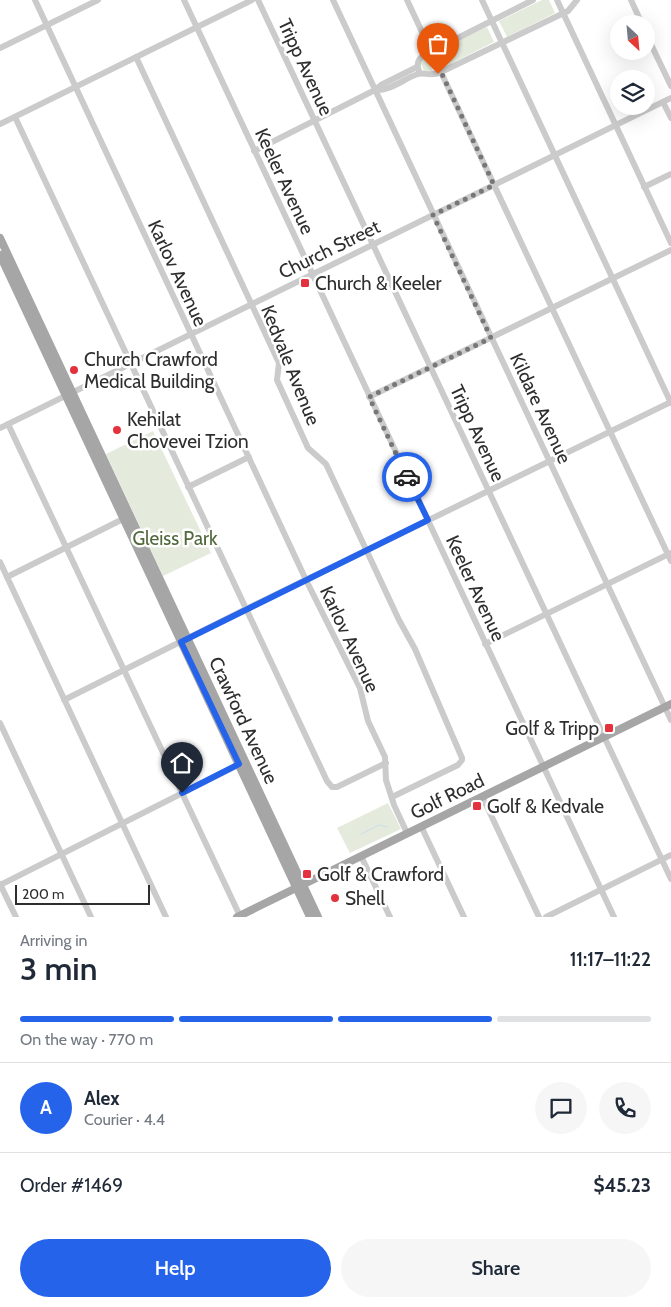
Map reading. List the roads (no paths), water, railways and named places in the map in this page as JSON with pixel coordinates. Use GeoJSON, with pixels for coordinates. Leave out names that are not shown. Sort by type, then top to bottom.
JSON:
{"type":"FeatureCollection","features":[{"type":"Feature","properties":{"kind":"main road","name":"Crawford Avenue"},"geometry":{"type":"LineString","coordinates":[[0,238],[11,269],[299,886],[310,917]]}},
{"type":"Feature","properties":{"kind":"main road","name":"Crawford Avenue"},"geometry":{"type":"LineString","coordinates":[[0,255],[11,269]]}},
{"type":"Feature","properties":{"kind":"main road","name":"Golf Road"},"geometry":{"type":"LineString","coordinates":[[238,916],[668,706]]}},
{"type":"Feature","properties":{"kind":"main road","name":"Crawford Avenue"},"geometry":{"type":"LineString","coordinates":[[299,886],[318,917]]}},
{"type":"Feature","properties":{"kind":"street","name":"Karlov Avenue"},"geometry":{"type":"LineString","coordinates":[[35,0],[306,580],[360,688],[368,721],[385,757],[385,774],[392,797],[407,833]]}},
{"type":"Feature","properties":{"kind":"street"},"geometry":{"type":"LineString","coordinates":[[0,48],[98,0]]}},
{"type":"Feature","properties":{"kind":"street","name":"Keeler Avenue"},"geometry":{"type":"LineString","coordinates":[[184,0],[614,917]]}},
{"type":"Feature","properties":{"kind":"street"},"geometry":{"type":"LineString","coordinates":[[0,124],[252,0]]}},
{"type":"Feature","properties":{"kind":"street","name":"Tripp Avenue"},"geometry":{"type":"LineString","coordinates":[[258,0],[671,879]]}},
{"type":"Feature","properties":{"kind":"street","name":"Kildare Avenue"},"geometry":{"type":"LineString","coordinates":[[333,0],[607,584],[668,706],[671,720]]}},
{"type":"Feature","properties":{"kind":"street"},"geometry":{"type":"LineString","coordinates":[[407,0],[670,556],[607,584],[485,644]]}},
{"type":"Feature","properties":{"kind":"street"},"geometry":{"type":"LineString","coordinates":[[64,700],[671,402],[482,0]]}},
{"type":"Feature","properties":{"kind":"street"},"geometry":{"type":"LineString","coordinates":[[419,70],[420,58],[431,50],[533,0]]}},
{"type":"Feature","properties":{"kind":"street"},"geometry":{"type":"LineString","coordinates":[[557,0],[671,243]]}},
{"type":"Feature","properties":{"kind":"street"},"geometry":{"type":"LineString","coordinates":[[419,70],[430,76],[441,72],[563,13],[572,7],[576,0]]}},
{"type":"Feature","properties":{"kind":"street"},"geometry":{"type":"LineString","coordinates":[[631,0],[638,15]]}},
{"type":"Feature","properties":{"kind":"street"},"geometry":{"type":"LineString","coordinates":[[655,53],[671,86]]}},
{"type":"Feature","properties":{"kind":"street","name":"Kedvale Avenue"},"geometry":{"type":"LineString","coordinates":[[136,57],[278,363],[277,380],[308,448],[326,464],[427,676],[462,760],[458,765],[392,797]]}},
{"type":"Feature","properties":{"kind":"street"},"geometry":{"type":"LineString","coordinates":[[254,151],[375,90],[381,85],[419,70]]}},
{"type":"Feature","properties":{"kind":"street","name":"Church Street"},"geometry":{"type":"LineString","coordinates":[[2,426],[671,98]]}},
{"type":"Feature","properties":{"kind":"street"},"geometry":{"type":"LineString","coordinates":[[664,102],[671,118]]}},
{"type":"Feature","properties":{"kind":"street"},"geometry":{"type":"LineString","coordinates":[[15,117],[327,782],[332,787],[339,786],[386,763]]}},
{"type":"Feature","properties":{"kind":"street"},"geometry":{"type":"LineString","coordinates":[[644,187],[671,174]]}},
{"type":"Feature","properties":{"kind":"street"},"geometry":{"type":"LineString","coordinates":[[369,397],[671,250]]}},
{"type":"Feature","properties":{"kind":"street"},"geometry":{"type":"LineString","coordinates":[[2,426],[66,547],[125,670],[238,916]]}},
{"type":"Feature","properties":{"kind":"street"},"geometry":{"type":"LineString","coordinates":[[188,487],[249,457]]}},
{"type":"Feature","properties":{"kind":"street"},"geometry":{"type":"LineString","coordinates":[[7,577],[127,517]]}},
{"type":"Feature","properties":{"kind":"street"},"geometry":{"type":"LineString","coordinates":[[0,562],[166,917]]}},
{"type":"Feature","properties":{"kind":"street"},"geometry":{"type":"LineString","coordinates":[[0,723],[91,917]]}},
{"type":"Feature","properties":{"kind":"street"},"geometry":{"type":"LineString","coordinates":[[16,917],[0,884],[242,763]]}},
{"type":"Feature","properties":{"kind":"street"},"geometry":{"type":"LineString","coordinates":[[482,796],[539,917]]}},
{"type":"Feature","properties":{"kind":"street"},"geometry":{"type":"LineString","coordinates":[[421,826],[464,917]]}},
{"type":"Feature","properties":{"kind":"street"},"geometry":{"type":"LineString","coordinates":[[546,917],[671,855]]}},
{"type":"Feature","properties":{"kind":"street"},"geometry":{"type":"LineString","coordinates":[[360,856],[390,917]]}},
{"type":"Feature","properties":{"kind":"waterway"},"geometry":{"type":"LineString","coordinates":[[361,834],[379,825],[387,827]]}},
{"type":"Feature","properties":{"kind":"place","name":"Church & Keeler"},"geometry":{"type":"Point","coordinates":[305,283]}},
{"type":"Feature","properties":{"kind":"place","name":"Church Crawford Medical Building"},"geometry":{"type":"Point","coordinates":[74,370]}},
{"type":"Feature","properties":{"kind":"place","name":"Kehilat Chovevei Tzion"},"geometry":{"type":"Point","coordinates":[117,430]}},
{"type":"Feature","properties":{"kind":"place","name":"Golf & Tripp"},"geometry":{"type":"Point","coordinates":[609,728]}},
{"type":"Feature","properties":{"kind":"place","name":"Golf & Kedvale"},"geometry":{"type":"Point","coordinates":[477,806]}},
{"type":"Feature","properties":{"kind":"place","name":"Golf & Crawford"},"geometry":{"type":"Point","coordinates":[307,874]}},
{"type":"Feature","properties":{"kind":"place","name":"Shell"},"geometry":{"type":"Point","coordinates":[335,898]}},
{"type":"Feature","properties":{"kind":"park label","name":"Gleiss Park"},"geometry":{"type":"Point","coordinates":[175,538]}}]}
